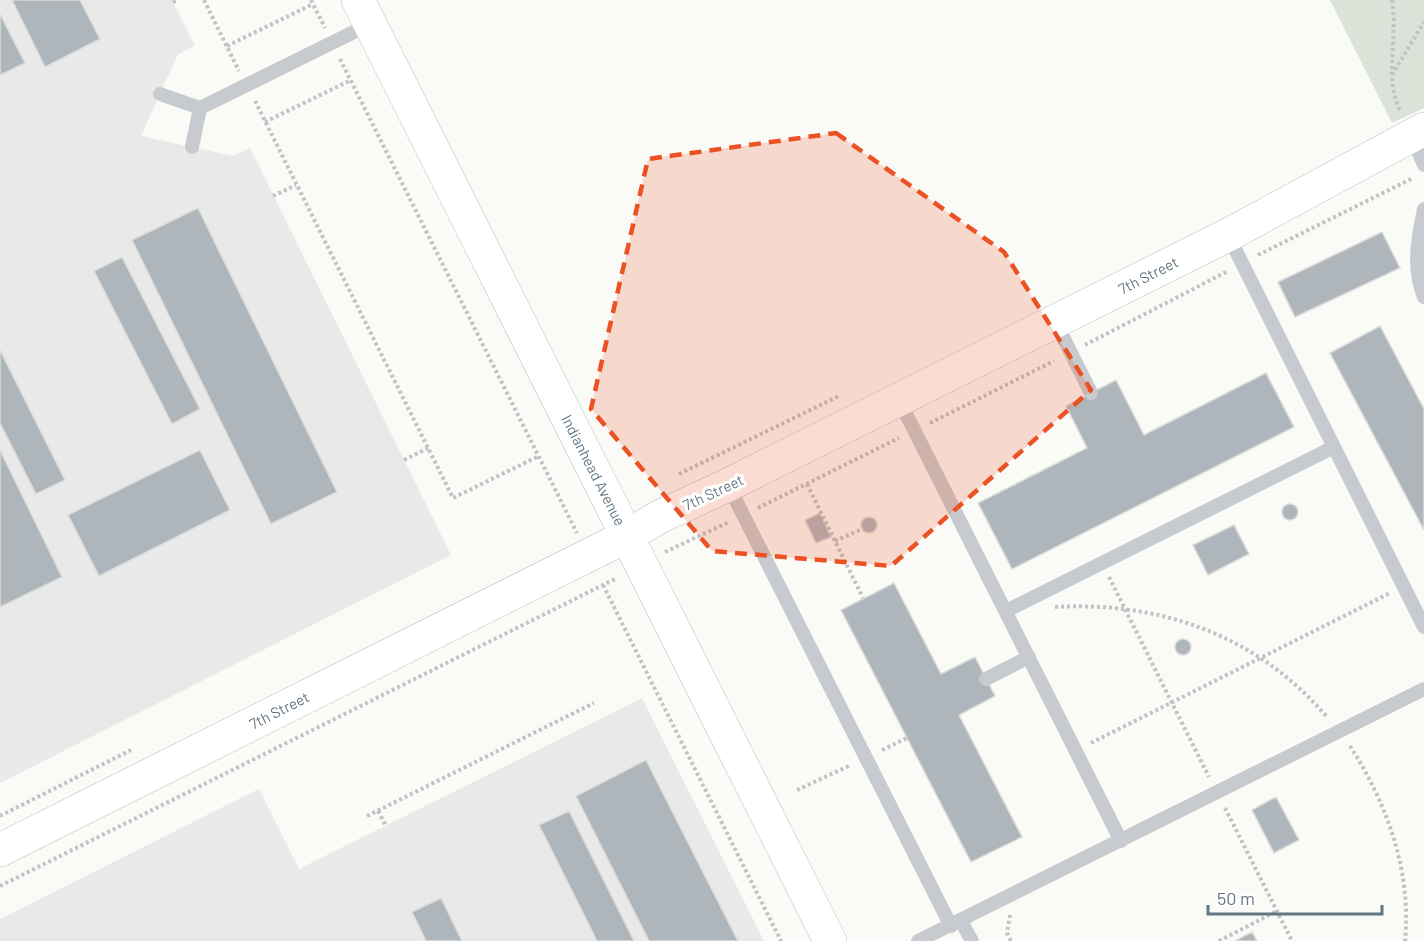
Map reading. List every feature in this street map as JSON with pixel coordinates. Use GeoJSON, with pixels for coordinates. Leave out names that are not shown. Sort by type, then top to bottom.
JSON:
{"type":"FeatureCollection","features":[{"type":"Feature","properties":{"kind":"street","name":"Indianhead Avenue"},"geometry":{"type":"LineString","coordinates":[[364,12],[830,941]]}},
{"type":"Feature","properties":{"kind":"street","name":"7th Street"},"geometry":{"type":"LineString","coordinates":[[0,850],[627,536],[661,516],[728,485],[1228,235],[1417,132]]}},
{"type":"Feature","properties":{"kind":"lane"},"geometry":{"type":"LineString","coordinates":[[160,94],[200,108],[332,42],[364,12]]}},
{"type":"Feature","properties":{"kind":"lane"},"geometry":{"type":"LineString","coordinates":[[192,147],[200,108]]}},
{"type":"Feature","properties":{"kind":"lane"},"geometry":{"type":"LineString","coordinates":[[1417,132],[1424,165]]}},
{"type":"Feature","properties":{"kind":"lane"},"geometry":{"type":"LineString","coordinates":[[1424,209],[1416,256],[1417,275],[1424,297]]}},
{"type":"Feature","properties":{"kind":"lane"},"geometry":{"type":"LineString","coordinates":[[1228,235],[1424,627]]}},
{"type":"Feature","properties":{"kind":"lane"},"geometry":{"type":"LineString","coordinates":[[1055,321],[1091,393]]}},
{"type":"Feature","properties":{"kind":"lane"},"geometry":{"type":"LineString","coordinates":[[899,399],[1121,841]]}},
{"type":"Feature","properties":{"kind":"lane"},"geometry":{"type":"LineString","coordinates":[[1006,611],[1334,447]]}},
{"type":"Feature","properties":{"kind":"lane"},"geometry":{"type":"LineString","coordinates":[[728,485],[956,923],[972,941]]}},
{"type":"Feature","properties":{"kind":"lane"},"geometry":{"type":"LineString","coordinates":[[986,679],[1029,657]]}},
{"type":"Feature","properties":{"kind":"lane"},"geometry":{"type":"LineString","coordinates":[[918,941],[1424,689]]}},
{"type":"Feature","properties":{"kind":"path"},"geometry":{"type":"LineString","coordinates":[[204,0],[453,498],[539,456]]}},
{"type":"Feature","properties":{"kind":"path"},"geometry":{"type":"LineString","coordinates":[[1392,0],[1395,19],[1393,96],[1417,132]]}},
{"type":"Feature","properties":{"kind":"path"},"geometry":{"type":"LineString","coordinates":[[227,46],[312,2],[781,941]]}},
{"type":"Feature","properties":{"kind":"path"},"geometry":{"type":"LineString","coordinates":[[1392,76],[1424,22]]}},
{"type":"Feature","properties":{"kind":"path"},"geometry":{"type":"LineString","coordinates":[[265,122],[351,80]]}},
{"type":"Feature","properties":{"kind":"path"},"geometry":{"type":"LineString","coordinates":[[0,886],[642,566],[675,546],[744,515],[1071,352],[1242,263],[1424,173]]}},
{"type":"Feature","properties":{"kind":"path"},"geometry":{"type":"LineString","coordinates":[[273,196],[296,185]]}},
{"type":"Feature","properties":{"kind":"path"},"geometry":{"type":"LineString","coordinates":[[404,460],[428,448]]}},
{"type":"Feature","properties":{"kind":"path"},"geometry":{"type":"LineString","coordinates":[[807,484],[863,598]]}},
{"type":"Feature","properties":{"kind":"path"},"geometry":{"type":"LineString","coordinates":[[835,541],[862,529]]}},
{"type":"Feature","properties":{"kind":"path"},"geometry":{"type":"LineString","coordinates":[[1102,563],[1292,941]]}},
{"type":"Feature","properties":{"kind":"path"},"geometry":{"type":"LineString","coordinates":[[1076,750],[1404,586]]}},
{"type":"Feature","properties":{"kind":"path"},"geometry":{"type":"LineString","coordinates":[[1052,608],[1075,606],[1178,618],[1220,634],[1261,658],[1311,697],[1340,732],[1362,765],[1386,819],[1402,871],[1407,921],[1405,941]]}},
{"type":"Feature","properties":{"kind":"path"},"geometry":{"type":"LineString","coordinates":[[367,816],[594,703]]}},
{"type":"Feature","properties":{"kind":"path"},"geometry":{"type":"LineString","coordinates":[[378,811],[386,826]]}},
{"type":"Feature","properties":{"kind":"path"},"geometry":{"type":"LineString","coordinates":[[1219,941],[1277,911]]}},
{"type":"Feature","properties":{"kind":"highlighted area"},"geometry":{"type":"Polygon","coordinates":[[[836,133],[1004,252],[1091,390],[891,566],[712,551],[591,409],[648,159],[836,133]]]}},
{"type":"Feature","properties":{"kind":"shaded area"},"geometry":{"type":"Polygon","coordinates":[[[0,0],[172,0],[195,46],[178,54],[141,136],[233,156],[250,148],[451,555],[0,783],[0,0]]]}},
{"type":"Feature","properties":{"kind":"shaded area"},"geometry":{"type":"Polygon","coordinates":[[[1330,0],[1424,0],[1424,108],[1392,123],[1330,0]]]}},
{"type":"Feature","properties":{"kind":"shaded area"},"geometry":{"type":"Polygon","coordinates":[[[642,698],[764,941],[0,941],[0,919],[259,789],[299,869],[642,698]]]}},
{"type":"Feature","properties":{"kind":"building"},"geometry":{"type":"Polygon","coordinates":[[[12,0],[80,0],[100,39],[45,67],[12,0]]]}},
{"type":"Feature","properties":{"kind":"building"},"geometry":{"type":"Polygon","coordinates":[[[0,14],[25,63],[0,75],[0,14]]]}},
{"type":"Feature","properties":{"kind":"building"},"geometry":{"type":"Polygon","coordinates":[[[198,208],[337,492],[271,524],[132,240],[198,208]]]}},
{"type":"Feature","properties":{"kind":"building"},"geometry":{"type":"Polygon","coordinates":[[[1382,232],[1400,268],[1295,317],[1278,282],[1382,232]]]}},
{"type":"Feature","properties":{"kind":"building"},"geometry":{"type":"Polygon","coordinates":[[[122,257],[200,409],[172,424],[94,271],[122,257]]]}},
{"type":"Feature","properties":{"kind":"building"},"geometry":{"type":"Polygon","coordinates":[[[1380,326],[1424,409],[1424,530],[1330,353],[1380,326]]]}},
{"type":"Feature","properties":{"kind":"building"},"geometry":{"type":"Polygon","coordinates":[[[0,350],[65,480],[36,494],[0,423],[0,350]]]}},
{"type":"Feature","properties":{"kind":"building"},"geometry":{"type":"Polygon","coordinates":[[[1266,373],[1294,427],[1012,569],[978,503],[1087,448],[1066,406],[1116,380],[1144,435],[1266,373]]]}},
{"type":"Feature","properties":{"kind":"building"},"geometry":{"type":"Polygon","coordinates":[[[0,450],[62,577],[0,607],[0,450]]]}},
{"type":"Feature","properties":{"kind":"building"},"geometry":{"type":"Polygon","coordinates":[[[200,450],[230,510],[99,576],[68,515],[200,450]]]}},
{"type":"Feature","properties":{"kind":"building"},"geometry":{"type":"Polygon","coordinates":[[[1287,504],[1293,504],[1298,512],[1296,518],[1287,520],[1282,515],[1282,509],[1287,504]]]}},
{"type":"Feature","properties":{"kind":"building"},"geometry":{"type":"Polygon","coordinates":[[[820,513],[831,537],[816,543],[805,520],[820,513]]]}},
{"type":"Feature","properties":{"kind":"building"},"geometry":{"type":"Polygon","coordinates":[[[866,517],[872,517],[877,525],[875,531],[866,533],[861,528],[861,522],[866,517]]]}},
{"type":"Feature","properties":{"kind":"building"},"geometry":{"type":"Polygon","coordinates":[[[1234,525],[1249,554],[1208,575],[1193,545],[1234,525]]]}},
{"type":"Feature","properties":{"kind":"building"},"geometry":{"type":"Polygon","coordinates":[[[894,583],[941,674],[975,657],[995,696],[959,715],[1022,837],[971,862],[841,610],[894,583]]]}},
{"type":"Feature","properties":{"kind":"building"},"geometry":{"type":"Polygon","coordinates":[[[1180,639],[1186,639],[1191,647],[1189,653],[1180,655],[1175,650],[1175,644],[1180,639]]]}},
{"type":"Feature","properties":{"kind":"building"},"geometry":{"type":"Polygon","coordinates":[[[646,760],[738,941],[649,941],[576,796],[646,760]]]}},
{"type":"Feature","properties":{"kind":"building"},"geometry":{"type":"Polygon","coordinates":[[[1276,797],[1299,840],[1274,853],[1252,810],[1276,797]]]}},
{"type":"Feature","properties":{"kind":"building"},"geometry":{"type":"Polygon","coordinates":[[[569,811],[634,941],[597,941],[539,825],[569,811]]]}},
{"type":"Feature","properties":{"kind":"building"},"geometry":{"type":"Polygon","coordinates":[[[441,898],[462,941],[426,941],[412,912],[441,898]]]}},
{"type":"Feature","properties":{"kind":"building"},"geometry":{"type":"Polygon","coordinates":[[[1252,932],[1257,941],[1235,941],[1252,932]]]}}]}
